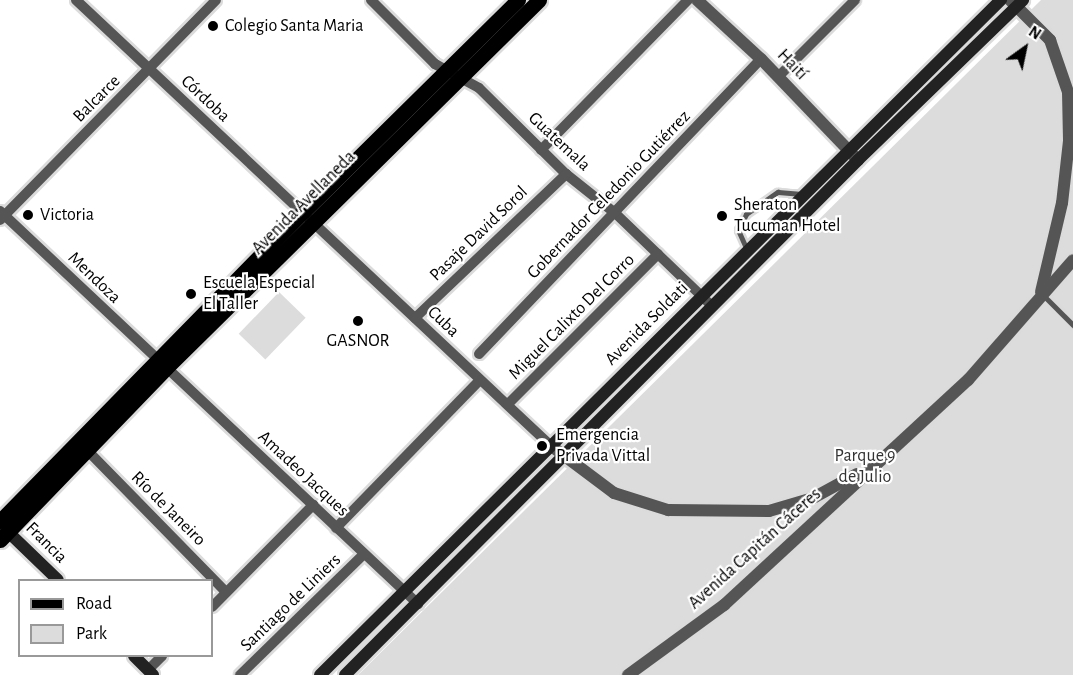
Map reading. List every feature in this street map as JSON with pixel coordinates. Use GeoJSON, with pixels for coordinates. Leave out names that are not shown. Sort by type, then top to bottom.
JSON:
{"type":"FeatureCollection","features":[{"type":"Feature","properties":{"kind":"main road","name":"Avenida Avellaneda"},"geometry":{"type":"LineString","coordinates":[[453,74],[518,0]]}},
{"type":"Feature","properties":{"kind":"main road","name":"Avenida Avellaneda"},"geometry":{"type":"LineString","coordinates":[[2,529],[161,364],[453,74],[539,0]]}},
{"type":"Feature","properties":{"kind":"main road","name":"Avenida Soldati"},"geometry":{"type":"LineString","coordinates":[[345,675],[712,306],[1001,0]]}},
{"type":"Feature","properties":{"kind":"main road","name":"Avenida Soldati"},"geometry":{"type":"LineString","coordinates":[[320,675],[700,295],[804,195],[854,155],[1017,2]]}},
{"type":"Feature","properties":{"kind":"main road","name":"Avenida Avellaneda"},"geometry":{"type":"LineString","coordinates":[[2,529],[86,449],[161,364]]}},
{"type":"Feature","properties":{"kind":"main road","name":"Francia"},"geometry":{"type":"LineString","coordinates":[[2,529],[57,579]]}},
{"type":"Feature","properties":{"kind":"main road"},"geometry":{"type":"LineString","coordinates":[[135,657],[151,672]]}},
{"type":"Feature","properties":{"kind":"street","name":"Córdoba"},"geometry":{"type":"LineString","coordinates":[[76,0],[308,217]]}},
{"type":"Feature","properties":{"kind":"street","name":"Balcarce"},"geometry":{"type":"LineString","coordinates":[[2,215],[149,70],[216,0]]}},
{"type":"Feature","properties":{"kind":"street","name":"Guatemala"},"geometry":{"type":"LineString","coordinates":[[371,0],[453,74],[479,88],[566,174],[615,213],[712,306]]}},
{"type":"Feature","properties":{"kind":"street"},"geometry":{"type":"LineString","coordinates":[[541,150],[688,0]]}},
{"type":"Feature","properties":{"kind":"street","name":"Haití"},"geometry":{"type":"LineString","coordinates":[[697,0],[761,59],[854,155]]}},
{"type":"Feature","properties":{"kind":"street"},"geometry":{"type":"LineString","coordinates":[[778,77],[855,0]]}},
{"type":"Feature","properties":{"kind":"street"},"geometry":{"type":"LineString","coordinates":[[1017,2],[1050,40],[1068,92],[1069,141],[1062,203],[1041,293]]}},
{"type":"Feature","properties":{"kind":"street","name":"Gobernador Celedonio Gutiérrez"},"geometry":{"type":"LineString","coordinates":[[479,354],[761,59]]}},
{"type":"Feature","properties":{"kind":"street","name":"Pasaje David Sorol"},"geometry":{"type":"LineString","coordinates":[[415,318],[566,174]]}},
{"type":"Feature","properties":{"kind":"street","name":"Mendoza"},"geometry":{"type":"LineString","coordinates":[[2,215],[161,364]]}},
{"type":"Feature","properties":{"kind":"street","name":"Cuba"},"geometry":{"type":"LineString","coordinates":[[308,217],[550,445]]}},
{"type":"Feature","properties":{"kind":"street","name":"Miguel Calixto Del Corro"},"geometry":{"type":"LineString","coordinates":[[508,404],[658,254]]}},
{"type":"Feature","properties":{"kind":"street","name":"Avenida Capitán Cáceres"},"geometry":{"type":"LineString","coordinates":[[628,675],[724,605],[968,380],[1041,293],[1073,260]]}},
{"type":"Feature","properties":{"kind":"street","name":"Amadeo Jacques"},"geometry":{"type":"LineString","coordinates":[[161,364],[417,604]]}},
{"type":"Feature","properties":{"kind":"street"},"geometry":{"type":"LineString","coordinates":[[336,528],[480,380]]}},
{"type":"Feature","properties":{"kind":"street"},"geometry":{"type":"LineString","coordinates":[[550,445],[561,457],[614,493],[668,510],[723,513],[791,507],[874,465]]}},
{"type":"Feature","properties":{"kind":"street","name":"Río de Janeiro"},"geometry":{"type":"LineString","coordinates":[[86,449],[226,592]]}},
{"type":"Feature","properties":{"kind":"street"},"geometry":{"type":"LineString","coordinates":[[213,606],[313,505]]}},
{"type":"Feature","properties":{"kind":"street","name":"Santiago de Liniers"},"geometry":{"type":"LineString","coordinates":[[240,675],[364,554]]}},
{"type":"Feature","properties":{"kind":"street"},"geometry":{"type":"LineString","coordinates":[[151,672],[161,657]]}},
{"type":"Feature","properties":{"kind":"lane"},"geometry":{"type":"LineString","coordinates":[[747,250],[738,230],[746,214],[778,192],[804,195]]}},
{"type":"Feature","properties":{"kind":"lane"},"geometry":{"type":"LineString","coordinates":[[1041,293],[1073,325]]}},
{"type":"Feature","properties":{"kind":"green space","name":"Parque 9 de Julio"},"geometry":{"type":"Polygon","coordinates":[[[1041,0],[1073,0],[1073,675],[358,675],[1041,0]]]}},
{"type":"Feature","properties":{"kind":"green space"},"geometry":{"type":"Polygon","coordinates":[[[279,292],[306,318],[265,359],[239,334],[279,292]]]}},
{"type":"Feature","properties":{"kind":"place","name":"Colegio Santa Maria"},"geometry":{"type":"Point","coordinates":[213,26]}},
{"type":"Feature","properties":{"kind":"place","name":"Victoria"},"geometry":{"type":"Point","coordinates":[28,215]}},
{"type":"Feature","properties":{"kind":"place","name":"Sheraton Tucuman Hotel"},"geometry":{"type":"Point","coordinates":[722,216]}},
{"type":"Feature","properties":{"kind":"place","name":"Escuela Especial El Taller"},"geometry":{"type":"Point","coordinates":[191,294]}},
{"type":"Feature","properties":{"kind":"place","name":"GASNOR"},"geometry":{"type":"Point","coordinates":[358,321]}},
{"type":"Feature","properties":{"kind":"place","name":"Emergencia Privada Vittal"},"geometry":{"type":"Point","coordinates":[542,446]}}]}
